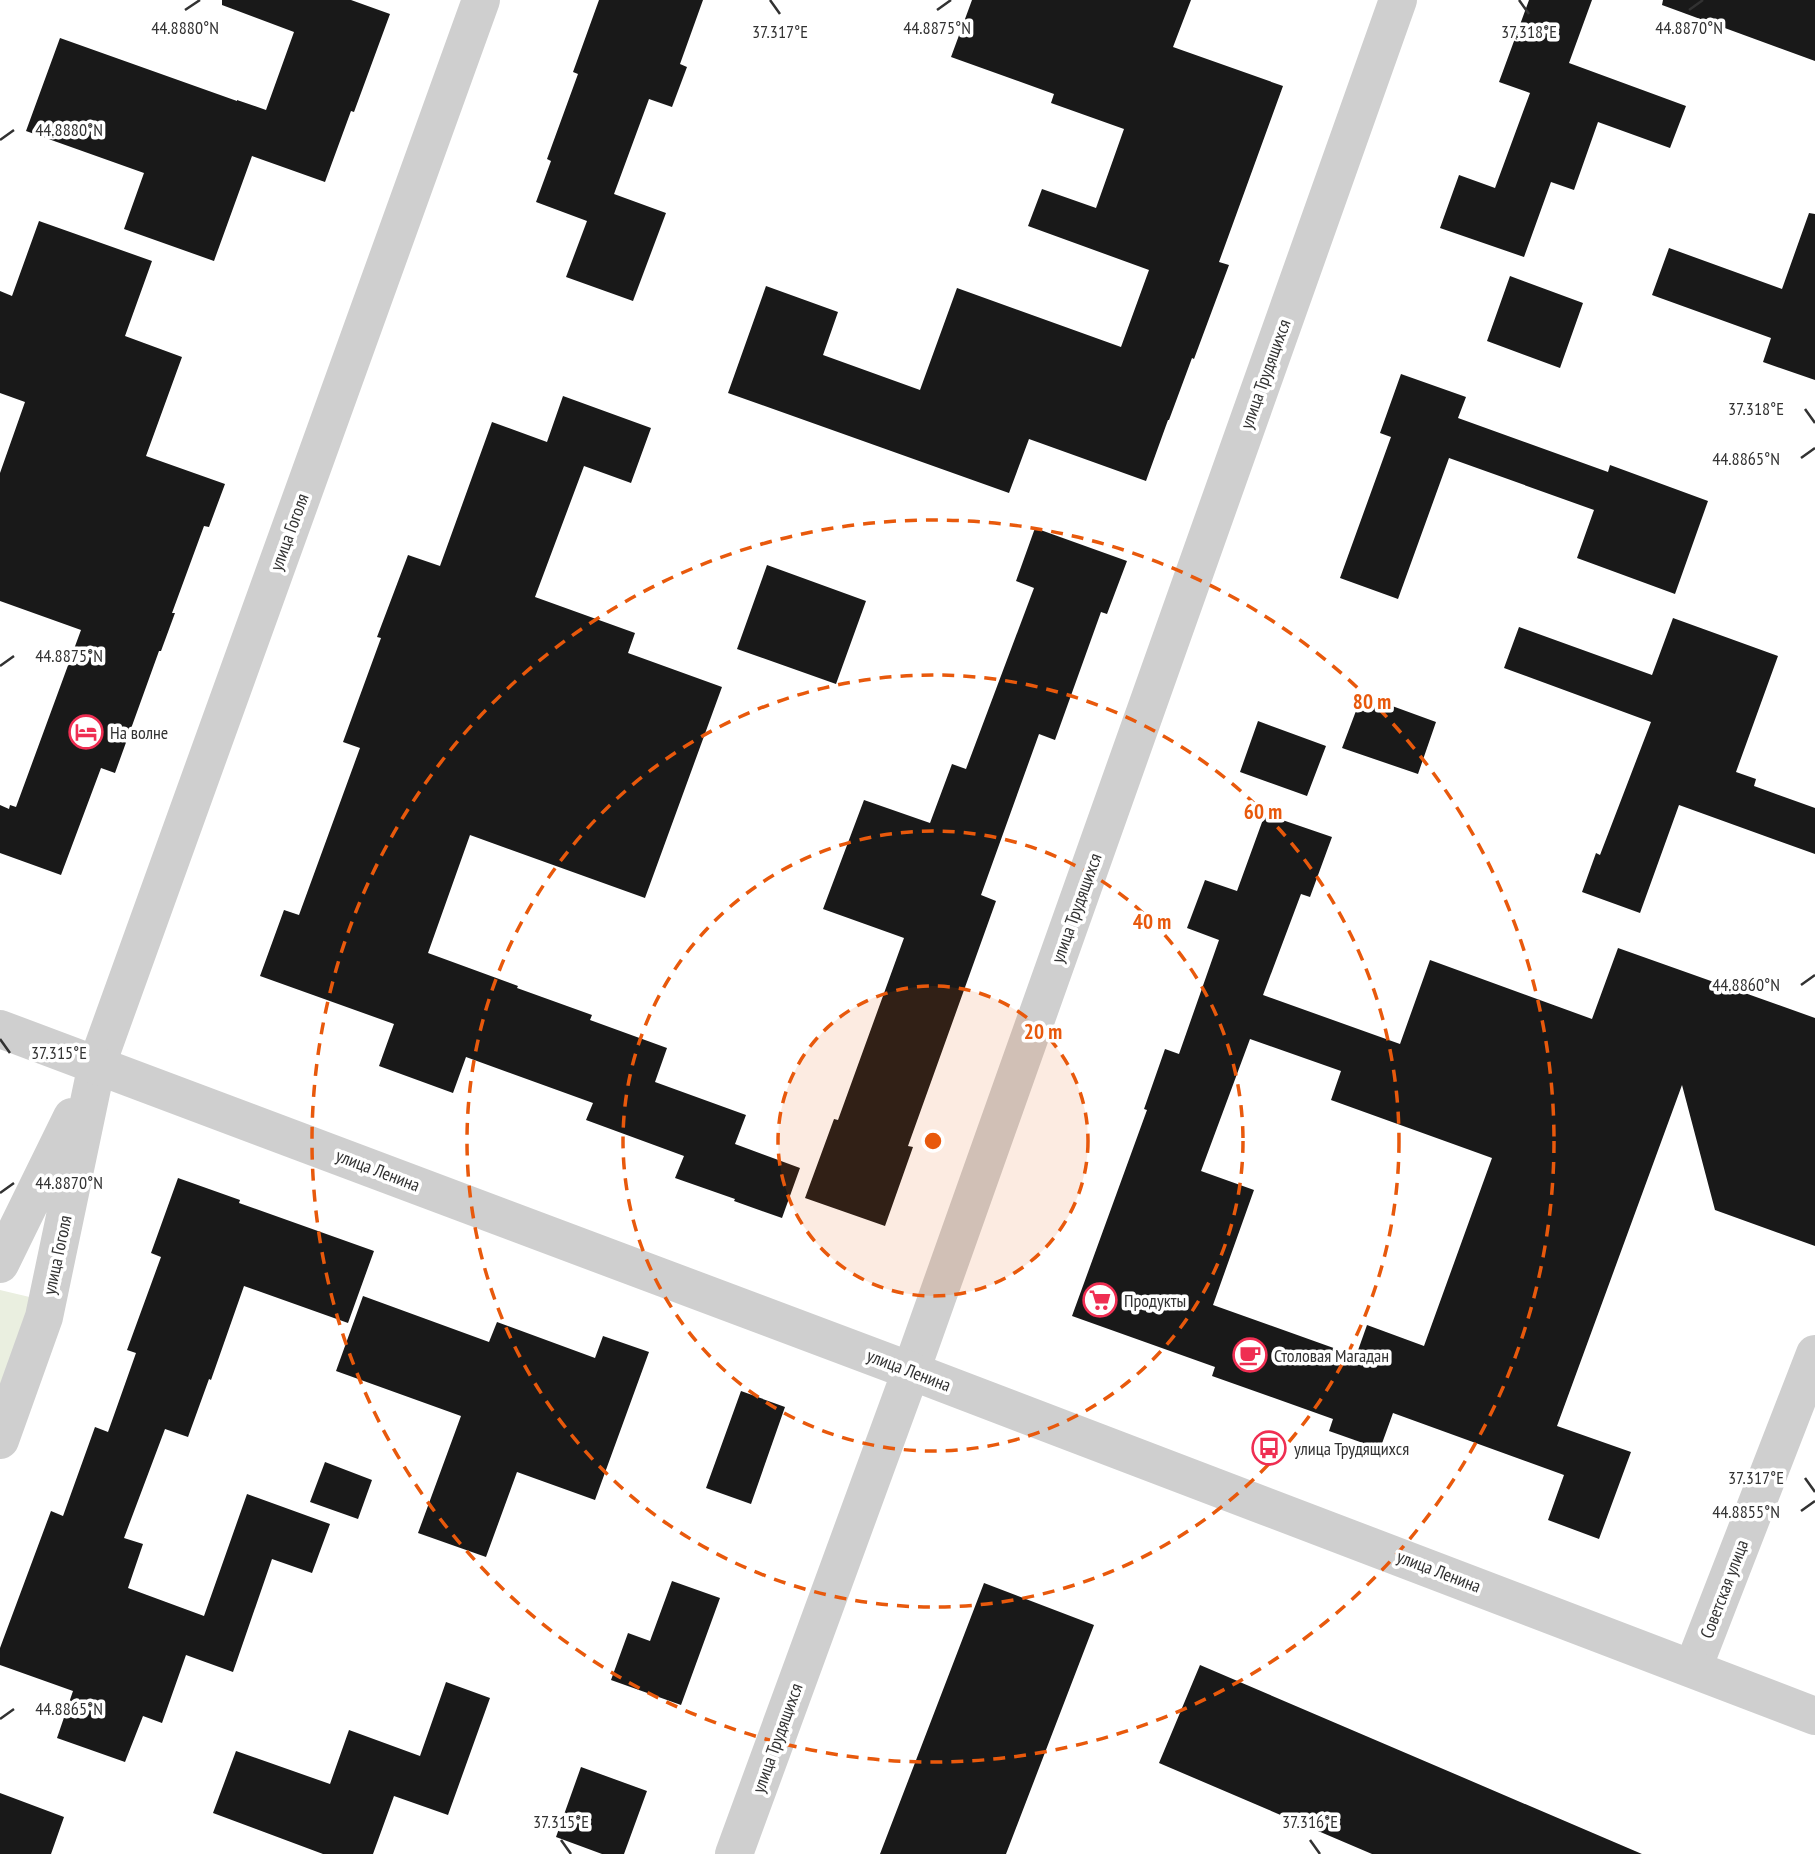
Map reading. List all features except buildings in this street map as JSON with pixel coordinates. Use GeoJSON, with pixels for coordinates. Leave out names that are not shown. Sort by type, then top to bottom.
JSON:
{"type":"FeatureCollection","features":[{"type":"Feature","properties":{"kind":"street","name":"улица Гоголя"},"geometry":{"type":"LineString","coordinates":[[0,1264],[97,1065],[481,0]]}},
{"type":"Feature","properties":{"kind":"street","name":"улица Трудящихся"},"geometry":{"type":"LineString","coordinates":[[734,1854],[911,1371],[1398,0]]}},
{"type":"Feature","properties":{"kind":"street","name":"улица Ленина"},"geometry":{"type":"LineString","coordinates":[[0,1029],[911,1371],[1815,1716]]}},
{"type":"Feature","properties":{"kind":"street","name":"улица Гоголя"},"geometry":{"type":"LineString","coordinates":[[0,1440],[44,1317],[97,1065]]}},
{"type":"Feature","properties":{"kind":"street","name":"Советская улица"},"geometry":{"type":"LineString","coordinates":[[1693,1668],[1815,1354]]}},
{"type":"Feature","properties":{"kind":"shaded area"},"geometry":{"type":"Polygon","coordinates":[[[0,1290],[38,1299],[0,1404],[0,1290]]]}},
{"type":"Feature","properties":{"kind":"place","name":"На волне"},"geometry":{"type":"Point","coordinates":[86,732]}},
{"type":"Feature","properties":{"kind":"place","name":"Продукты"},"geometry":{"type":"Point","coordinates":[1100,1300]}},
{"type":"Feature","properties":{"kind":"place","name":"Столовая Магадан"},"geometry":{"type":"Point","coordinates":[1250,1355]}},
{"type":"Feature","properties":{"kind":"place","name":"улица Трудящихся"},"geometry":{"type":"Point","coordinates":[1269,1448]}}]}
